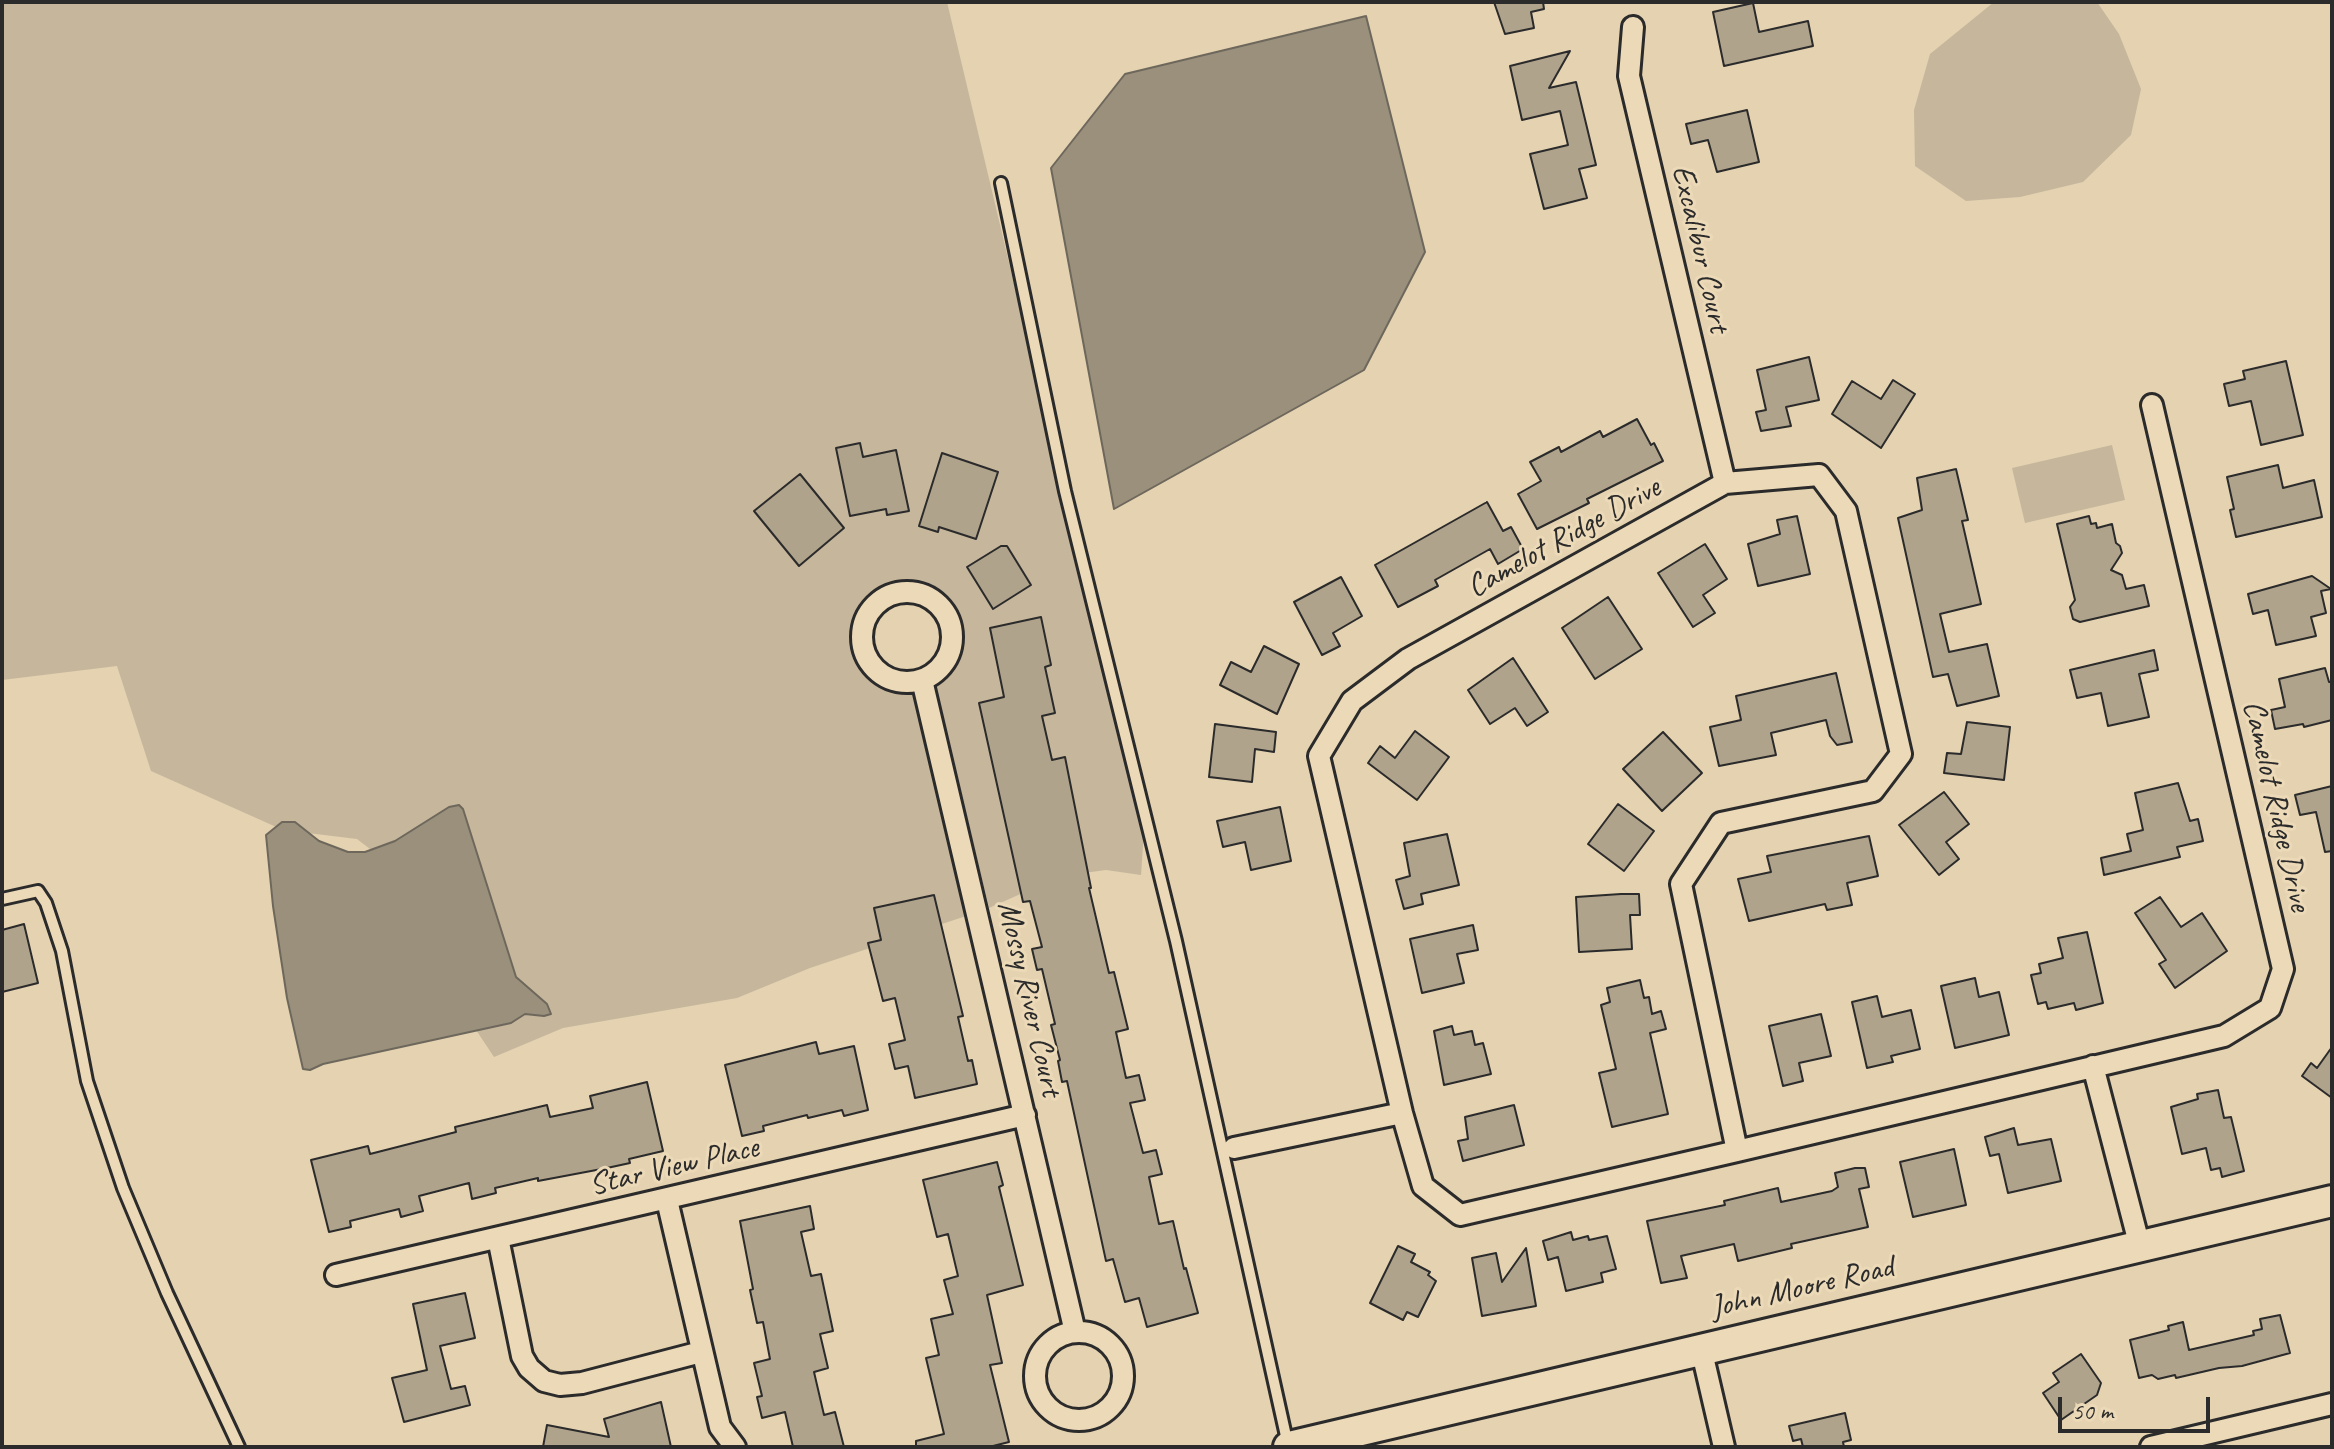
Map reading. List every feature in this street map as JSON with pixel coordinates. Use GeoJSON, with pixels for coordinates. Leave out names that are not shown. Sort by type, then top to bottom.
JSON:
{"type":"FeatureCollection","features":[{"type":"Feature","properties":{"kind":"street","name":"Excalibur Court"},"geometry":{"type":"LineString","coordinates":[[1633,27],[1629,76],[1725,483]]}},
{"type":"Feature","properties":{"kind":"street","name":"Camelot Ridge Drive"},"geometry":{"type":"LineString","coordinates":[[1737,1151],[1681,884],[1721,823],[1873,791],[1901,754],[1846,511],[1819,475],[1725,483],[1408,659],[1352,701],[1319,756],[1402,1113],[1423,1186],[1460,1215],[1737,1151],[2224,1036],[2270,1008],[2283,969],[2152,405]]}},
{"type":"Feature","properties":{"kind":"street"},"geometry":{"type":"LineString","coordinates":[[895,593],[924,595],[937,603],[947,615],[952,630],[952,646],[946,661],[936,672],[922,680],[894,680],[881,674],[871,664],[865,651],[862,636],[865,622],[872,609],[895,593]]}},
{"type":"Feature","properties":{"kind":"street","name":"Mossy River Court"},"geometry":{"type":"LineString","coordinates":[[922,680],[1075,1332]]}},
{"type":"Feature","properties":{"kind":"street"},"geometry":{"type":"LineString","coordinates":[[2093,1066],[2140,1247]]}},
{"type":"Feature","properties":{"kind":"street"},"geometry":{"type":"LineString","coordinates":[[1234,1148],[1402,1113]]}},
{"type":"Feature","properties":{"kind":"street","name":"Star View Place"},"geometry":{"type":"LineString","coordinates":[[336,1275],[1025,1115]]}},
{"type":"Feature","properties":{"kind":"street"},"geometry":{"type":"LineString","coordinates":[[667,1200],[718,1437],[735,1447]]}},
{"type":"Feature","properties":{"kind":"street","name":"John Moore Road"},"geometry":{"type":"LineString","coordinates":[[1298,1446],[1701,1348],[2332,1201]]}},
{"type":"Feature","properties":{"kind":"street"},"geometry":{"type":"LineString","coordinates":[[498,1238],[522,1356],[529,1368],[544,1381],[560,1385],[582,1383],[701,1352]]}},
{"type":"Feature","properties":{"kind":"street"},"geometry":{"type":"LineString","coordinates":[[1075,1332],[1102,1338],[1120,1359],[1123,1373],[1116,1400],[1094,1417],[1079,1420],[1051,1411],[1041,1399],[1035,1370],[1039,1356],[1048,1344],[1060,1335],[1075,1332]]}},
{"type":"Feature","properties":{"kind":"street"},"geometry":{"type":"LineString","coordinates":[[1701,1348],[1724,1447]]}},
{"type":"Feature","properties":{"kind":"street"},"geometry":{"type":"LineString","coordinates":[[2151,1447],[2332,1404]]}},
{"type":"Feature","properties":{"kind":"lane"},"geometry":{"type":"LineString","coordinates":[[1001,183],[1065,491],[1298,1446]]}},
{"type":"Feature","properties":{"kind":"lane"},"geometry":{"type":"LineString","coordinates":[[2,899],[38,891],[46,903],[62,951],[87,1081],[123,1188],[167,1293],[239,1447]]}},
{"type":"Feature","properties":{"kind":"shaded area"},"geometry":{"type":"Polygon","coordinates":[[[2,2],[947,2],[1144,830],[1141,875],[1106,870],[1061,876],[989,908],[935,684],[955,667],[963,649],[964,630],[957,609],[944,594],[928,585],[908,581],[890,584],[863,602],[854,618],[851,635],[853,652],[862,671],[875,683],[892,691],[913,692],[966,916],[810,968],[737,998],[563,1028],[494,1057],[427,956],[404,875],[357,839],[283,830],[151,771],[117,666],[2,680],[2,2]]]}},
{"type":"Feature","properties":{"kind":"shaded area"},"geometry":{"type":"Polygon","coordinates":[[[1994,2],[2097,2],[2119,34],[2141,89],[2131,135],[2083,182],[2020,197],[1966,201],[1915,166],[1914,110],[1930,54],[1994,2]]]}},
{"type":"Feature","properties":{"kind":"shaded area"},"geometry":{"type":"Polygon","coordinates":[[[1366,16],[1425,252],[1364,370],[1114,509],[1051,168],[1125,74],[1366,16]]]}},
{"type":"Feature","properties":{"kind":"shaded area"},"geometry":{"type":"Polygon","coordinates":[[[2112,445],[2125,500],[2025,523],[2012,468],[2112,445]]]}},
{"type":"Feature","properties":{"kind":"shaded area"},"geometry":{"type":"Polygon","coordinates":[[[459,805],[463,809],[516,977],[547,1004],[551,1014],[525,1014],[511,1023],[323,1064],[310,1070],[303,1069],[287,998],[266,835],[282,822],[295,822],[319,841],[348,852],[365,852],[395,841],[449,807],[459,805]]]}},
{"type":"Feature","properties":{"kind":"building"},"geometry":{"type":"Polygon","coordinates":[[[1494,2],[1543,2],[1544,9],[1531,12],[1534,28],[1505,34],[1494,2]]]}},
{"type":"Feature","properties":{"kind":"building"},"geometry":{"type":"Polygon","coordinates":[[[1753,3],[1759,32],[1808,21],[1813,46],[1724,66],[1713,12],[1753,3]]]}},
{"type":"Feature","properties":{"kind":"building"},"geometry":{"type":"Polygon","coordinates":[[[1570,51],[1549,88],[1576,82],[1596,165],[1579,169],[1587,198],[1544,209],[1530,154],[1568,145],[1560,111],[1522,120],[1510,66],[1570,51]]]}},
{"type":"Feature","properties":{"kind":"building"},"geometry":{"type":"Polygon","coordinates":[[[1747,110],[1759,162],[1717,172],[1708,140],[1691,144],[1686,124],[1747,110]]]}},
{"type":"Feature","properties":{"kind":"building"},"geometry":{"type":"Polygon","coordinates":[[[1809,357],[1819,400],[1786,407],[1791,426],[1761,431],[1756,412],[1766,410],[1757,370],[1809,357]]]}},
{"type":"Feature","properties":{"kind":"building"},"geometry":{"type":"Polygon","coordinates":[[[2286,361],[2303,435],[2261,445],[2251,401],[2229,406],[2224,384],[2245,379],[2243,371],[2286,361]]]}},
{"type":"Feature","properties":{"kind":"building"},"geometry":{"type":"Polygon","coordinates":[[[1893,380],[1915,394],[1881,448],[1832,414],[1852,381],[1881,399],[1893,380]]]}},
{"type":"Feature","properties":{"kind":"building"},"geometry":{"type":"Polygon","coordinates":[[[1637,419],[1663,461],[1587,499],[1589,503],[1537,529],[1518,494],[1541,481],[1530,462],[1559,447],[1561,452],[1600,431],[1603,437],[1637,419]]]}},
{"type":"Feature","properties":{"kind":"building"},"geometry":{"type":"Polygon","coordinates":[[[860,443],[863,457],[896,450],[909,511],[887,515],[886,509],[850,516],[836,448],[860,443]]]}},
{"type":"Feature","properties":{"kind":"building"},"geometry":{"type":"Polygon","coordinates":[[[942,453],[998,472],[976,539],[939,527],[938,532],[919,526],[942,453]]]}},
{"type":"Feature","properties":{"kind":"building"},"geometry":{"type":"Polygon","coordinates":[[[2278,465],[2283,488],[2314,480],[2322,517],[2236,537],[2227,477],[2278,465]]]}},
{"type":"Feature","properties":{"kind":"building"},"geometry":{"type":"Polygon","coordinates":[[[1956,469],[1968,520],[1962,521],[1981,604],[1940,614],[1949,652],[1987,644],[1999,696],[1957,706],[1948,674],[1933,677],[1898,518],[1922,510],[1917,478],[1956,469]]]}},
{"type":"Feature","properties":{"kind":"building"},"geometry":{"type":"Polygon","coordinates":[[[800,474],[844,528],[799,566],[754,511],[800,474]]]}},
{"type":"Feature","properties":{"kind":"building"},"geometry":{"type":"Polygon","coordinates":[[[1487,502],[1503,531],[1511,527],[1523,549],[1498,564],[1490,549],[1435,580],[1438,586],[1398,607],[1375,565],[1487,502]]]}},
{"type":"Feature","properties":{"kind":"building"},"geometry":{"type":"Polygon","coordinates":[[[1797,516],[1810,574],[1758,586],[1748,544],[1780,534],[1777,520],[1797,516]]]}},
{"type":"Feature","properties":{"kind":"building"},"geometry":{"type":"Polygon","coordinates":[[[2089,516],[2091,524],[2096,523],[2097,528],[2112,524],[2116,543],[2122,553],[2111,570],[2122,575],[2126,589],[2144,585],[2149,606],[2080,622],[2073,619],[2070,607],[2075,600],[2057,524],[2089,516]]]}},
{"type":"Feature","properties":{"kind":"building"},"geometry":{"type":"Polygon","coordinates":[[[1705,544],[1727,579],[1703,595],[1715,613],[1693,627],[1658,573],[1705,544]]]}},
{"type":"Feature","properties":{"kind":"building"},"geometry":{"type":"Polygon","coordinates":[[[1001,546],[1007,546],[1031,585],[993,609],[967,567],[1001,546]]]}},
{"type":"Feature","properties":{"kind":"building"},"geometry":{"type":"Polygon","coordinates":[[[2312,576],[2331,589],[2321,591],[2326,613],[2311,617],[2316,636],[2276,645],[2268,610],[2253,614],[2248,594],[2312,576]]]}},
{"type":"Feature","properties":{"kind":"building"},"geometry":{"type":"Polygon","coordinates":[[[1341,577],[1362,616],[1333,633],[1340,646],[1322,655],[1294,602],[1341,577]]]}},
{"type":"Feature","properties":{"kind":"building"},"geometry":{"type":"Polygon","coordinates":[[[1608,597],[1642,649],[1595,679],[1562,628],[1608,597]]]}},
{"type":"Feature","properties":{"kind":"building"},"geometry":{"type":"Polygon","coordinates":[[[1041,617],[1051,665],[1045,667],[1055,713],[1042,716],[1052,760],[1065,757],[1089,888],[1109,973],[1114,972],[1128,1029],[1116,1032],[1126,1078],[1139,1075],[1145,1100],[1130,1103],[1143,1153],[1156,1150],[1162,1174],[1149,1177],[1159,1224],[1173,1221],[1198,1313],[1147,1327],[1139,1298],[1125,1302],[1113,1259],[1106,1261],[1067,1081],[1062,1082],[1051,1025],[1055,1024],[1042,969],[1037,970],[1032,949],[1042,947],[1030,901],[1023,902],[979,703],[1004,697],[990,628],[1041,617]]]}},
{"type":"Feature","properties":{"kind":"building"},"geometry":{"type":"Polygon","coordinates":[[[1264,646],[1299,664],[1277,714],[1220,685],[1231,662],[1251,672],[1264,646]]]}},
{"type":"Feature","properties":{"kind":"building"},"geometry":{"type":"Polygon","coordinates":[[[2154,650],[2158,670],[2139,674],[2149,717],[2108,726],[2101,693],[2077,698],[2070,670],[2154,650]]]}},
{"type":"Feature","properties":{"kind":"building"},"geometry":{"type":"Polygon","coordinates":[[[1513,658],[1548,712],[1527,726],[1515,708],[1490,724],[1468,690],[1513,658]]]}},
{"type":"Feature","properties":{"kind":"building"},"geometry":{"type":"Polygon","coordinates":[[[2325,668],[2329,682],[2332,682],[2332,720],[2304,727],[2303,724],[2275,729],[2271,710],[2285,707],[2279,679],[2325,668]]]}},
{"type":"Feature","properties":{"kind":"building"},"geometry":{"type":"Polygon","coordinates":[[[1836,673],[1852,742],[1837,745],[1830,736],[1826,720],[1771,733],[1776,755],[1719,766],[1710,727],[1741,720],[1736,696],[1836,673]]]}},
{"type":"Feature","properties":{"kind":"building"},"geometry":{"type":"Polygon","coordinates":[[[1967,722],[2010,727],[2004,780],[1944,773],[1947,753],[1961,754],[1967,722]]]}},
{"type":"Feature","properties":{"kind":"building"},"geometry":{"type":"Polygon","coordinates":[[[1215,724],[1276,732],[1274,752],[1255,749],[1252,782],[1209,777],[1215,724]]]}},
{"type":"Feature","properties":{"kind":"building"},"geometry":{"type":"Polygon","coordinates":[[[1415,731],[1449,757],[1417,800],[1368,763],[1380,746],[1395,758],[1415,731]]]}},
{"type":"Feature","properties":{"kind":"building"},"geometry":{"type":"Polygon","coordinates":[[[1663,732],[1702,773],[1662,811],[1623,769],[1663,732]]]}},
{"type":"Feature","properties":{"kind":"building"},"geometry":{"type":"Polygon","coordinates":[[[2178,783],[2190,821],[2198,819],[2203,841],[2177,847],[2180,857],[2104,875],[2101,858],[2131,851],[2127,834],[2143,830],[2135,793],[2178,783]]]}},
{"type":"Feature","properties":{"kind":"building"},"geometry":{"type":"Polygon","coordinates":[[[2332,786],[2332,851],[2325,852],[2316,812],[2300,815],[2295,795],[2332,786]]]}},
{"type":"Feature","properties":{"kind":"building"},"geometry":{"type":"Polygon","coordinates":[[[1944,792],[1969,824],[1946,842],[1959,859],[1939,875],[1899,825],[1944,792]]]}},
{"type":"Feature","properties":{"kind":"building"},"geometry":{"type":"Polygon","coordinates":[[[1618,804],[1654,831],[1624,871],[1588,844],[1618,804]]]}},
{"type":"Feature","properties":{"kind":"building"},"geometry":{"type":"Polygon","coordinates":[[[1280,807],[1291,861],[1251,870],[1245,842],[1223,847],[1217,821],[1280,807]]]}},
{"type":"Feature","properties":{"kind":"building"},"geometry":{"type":"Polygon","coordinates":[[[1447,834],[1459,885],[1421,894],[1423,904],[1404,909],[1396,880],[1410,876],[1404,843],[1447,834]]]}},
{"type":"Feature","properties":{"kind":"building"},"geometry":{"type":"Polygon","coordinates":[[[1869,836],[1878,876],[1847,883],[1852,905],[1827,910],[1825,904],[1749,921],[1738,879],[1771,872],[1767,856],[1869,836]]]}},
{"type":"Feature","properties":{"kind":"building"},"geometry":{"type":"Polygon","coordinates":[[[1639,894],[1640,915],[1630,915],[1632,949],[1579,952],[1576,897],[1639,894]]]}},
{"type":"Feature","properties":{"kind":"building"},"geometry":{"type":"Polygon","coordinates":[[[934,895],[963,1016],[958,1017],[968,1061],[972,1060],[977,1084],[915,1098],[908,1066],[895,1069],[889,1044],[905,1040],[895,998],[883,1001],[868,943],[881,940],[874,908],[934,895]]]}},
{"type":"Feature","properties":{"kind":"building"},"geometry":{"type":"Polygon","coordinates":[[[2160,897],[2181,927],[2202,913],[2227,951],[2175,988],[2159,964],[2166,960],[2135,913],[2160,897]]]}},
{"type":"Feature","properties":{"kind":"building"},"geometry":{"type":"Polygon","coordinates":[[[24,924],[38,983],[2,992],[2,930],[24,924]]]}},
{"type":"Feature","properties":{"kind":"building"},"geometry":{"type":"Polygon","coordinates":[[[1473,925],[1478,950],[1457,954],[1464,983],[1422,993],[1410,939],[1473,925]]]}},
{"type":"Feature","properties":{"kind":"building"},"geometry":{"type":"Polygon","coordinates":[[[2087,932],[2103,1003],[2076,1010],[2074,1003],[2048,1009],[2046,1002],[2038,1004],[2031,975],[2041,973],[2039,964],[2063,958],[2058,938],[2087,932]]]}},
{"type":"Feature","properties":{"kind":"building"},"geometry":{"type":"Polygon","coordinates":[[[1975,978],[1979,997],[1999,992],[2009,1035],[1955,1048],[1941,986],[1975,978]]]}},
{"type":"Feature","properties":{"kind":"building"},"geometry":{"type":"Polygon","coordinates":[[[1640,980],[1644,998],[1649,997],[1652,1014],[1661,1011],[1666,1029],[1650,1033],[1668,1114],[1612,1127],[1599,1073],[1616,1069],[1601,1005],[1610,1002],[1607,988],[1640,980]]]}},
{"type":"Feature","properties":{"kind":"building"},"geometry":{"type":"Polygon","coordinates":[[[1877,996],[1882,1017],[1911,1010],[1920,1049],[1891,1056],[1893,1062],[1867,1068],[1852,1002],[1877,996]]]}},
{"type":"Feature","properties":{"kind":"building"},"geometry":{"type":"Polygon","coordinates":[[[1821,1014],[1831,1056],[1799,1063],[1803,1081],[1783,1086],[1769,1026],[1821,1014]]]}},
{"type":"Feature","properties":{"kind":"building"},"geometry":{"type":"Polygon","coordinates":[[[1452,1026],[1454,1035],[1472,1031],[1475,1045],[1483,1043],[1491,1074],[1444,1085],[1434,1031],[1452,1026]]]}},
{"type":"Feature","properties":{"kind":"building"},"geometry":{"type":"Polygon","coordinates":[[[816,1042],[819,1054],[854,1046],[868,1110],[844,1116],[842,1110],[808,1118],[807,1115],[763,1126],[764,1131],[742,1136],[725,1065],[816,1042]]]}},
{"type":"Feature","properties":{"kind":"building"},"geometry":{"type":"Polygon","coordinates":[[[2332,1047],[2332,1098],[2302,1076],[2311,1063],[2317,1068],[2332,1047]]]}},
{"type":"Feature","properties":{"kind":"building"},"geometry":{"type":"Polygon","coordinates":[[[647,1082],[663,1151],[629,1159],[630,1163],[495,1188],[496,1193],[472,1199],[469,1183],[419,1196],[423,1211],[401,1217],[399,1209],[350,1221],[351,1227],[329,1232],[311,1160],[368,1146],[370,1154],[456,1132],[455,1127],[547,1105],[550,1117],[593,1108],[590,1096],[647,1082]]]}},
{"type":"Feature","properties":{"kind":"building"},"geometry":{"type":"Polygon","coordinates":[[[2218,1090],[2224,1118],[2231,1117],[2244,1171],[2222,1177],[2220,1168],[2211,1170],[2206,1148],[2182,1154],[2171,1107],[2198,1099],[2197,1094],[2218,1090]]]}},
{"type":"Feature","properties":{"kind":"building"},"geometry":{"type":"Polygon","coordinates":[[[1514,1105],[1524,1145],[1463,1161],[1458,1141],[1468,1139],[1465,1117],[1514,1105]]]}},
{"type":"Feature","properties":{"kind":"building"},"geometry":{"type":"Polygon","coordinates":[[[2014,1128],[2018,1145],[2051,1139],[2061,1181],[2008,1193],[1999,1154],[1990,1156],[1985,1137],[2014,1128]]]}},
{"type":"Feature","properties":{"kind":"building"},"geometry":{"type":"Polygon","coordinates":[[[1954,1149],[1966,1205],[1913,1217],[1900,1162],[1954,1149]]]}},
{"type":"Feature","properties":{"kind":"building"},"geometry":{"type":"Polygon","coordinates":[[[997,1162],[1003,1185],[999,1187],[1023,1285],[987,1295],[1002,1363],[990,1365],[1009,1442],[989,1447],[916,1447],[916,1441],[944,1434],[926,1358],[939,1355],[931,1319],[953,1314],[944,1280],[958,1276],[948,1234],[937,1237],[923,1180],[997,1162]]]}},
{"type":"Feature","properties":{"kind":"building"},"geometry":{"type":"Polygon","coordinates":[[[1865,1168],[1869,1187],[1859,1189],[1868,1227],[1791,1244],[1792,1248],[1738,1261],[1734,1244],[1681,1256],[1687,1278],[1661,1283],[1647,1221],[1725,1205],[1724,1201],[1778,1188],[1781,1202],[1832,1191],[1838,1187],[1835,1173],[1865,1168]]]}},
{"type":"Feature","properties":{"kind":"building"},"geometry":{"type":"Polygon","coordinates":[[[810,1206],[814,1229],[801,1232],[811,1276],[821,1274],[833,1331],[820,1334],[828,1368],[814,1372],[824,1415],[835,1412],[844,1447],[793,1447],[785,1412],[762,1418],[757,1397],[762,1396],[754,1363],[770,1359],[763,1322],[757,1323],[740,1221],[810,1206]]]}},
{"type":"Feature","properties":{"kind":"building"},"geometry":{"type":"Polygon","coordinates":[[[1571,1232],[1573,1240],[1607,1236],[1616,1269],[1601,1273],[1603,1282],[1566,1291],[1558,1257],[1548,1260],[1543,1241],[1571,1232]]]}},
{"type":"Feature","properties":{"kind":"building"},"geometry":{"type":"Polygon","coordinates":[[[1398,1246],[1415,1254],[1411,1262],[1430,1272],[1428,1275],[1436,1281],[1418,1317],[1407,1312],[1403,1320],[1370,1303],[1398,1246]]]}},
{"type":"Feature","properties":{"kind":"building"},"geometry":{"type":"Polygon","coordinates":[[[1526,1248],[1536,1306],[1482,1316],[1472,1258],[1496,1253],[1502,1282],[1526,1248]]]}},
{"type":"Feature","properties":{"kind":"building"},"geometry":{"type":"Polygon","coordinates":[[[465,1293],[475,1338],[440,1346],[451,1389],[465,1386],[470,1405],[404,1422],[392,1378],[427,1370],[413,1304],[465,1293]]]}},
{"type":"Feature","properties":{"kind":"building"},"geometry":{"type":"Polygon","coordinates":[[[2280,1315],[2290,1353],[2242,1366],[2176,1378],[2175,1375],[2158,1379],[2152,1375],[2139,1378],[2130,1340],[2169,1330],[2168,1326],[2183,1322],[2189,1350],[2254,1335],[2253,1331],[2262,1329],[2260,1319],[2280,1315]]]}},
{"type":"Feature","properties":{"kind":"building"},"geometry":{"type":"Polygon","coordinates":[[[2081,1354],[2101,1383],[2097,1395],[2061,1420],[2043,1393],[2059,1382],[2053,1373],[2081,1354]]]}},
{"type":"Feature","properties":{"kind":"building"},"geometry":{"type":"Polygon","coordinates":[[[661,1402],[671,1447],[543,1447],[547,1425],[609,1437],[604,1419],[661,1402]]]}},
{"type":"Feature","properties":{"kind":"building"},"geometry":{"type":"Polygon","coordinates":[[[1845,1413],[1851,1440],[1843,1442],[1844,1447],[1803,1447],[1801,1439],[1793,1441],[1789,1426],[1845,1413]]]}}]}
